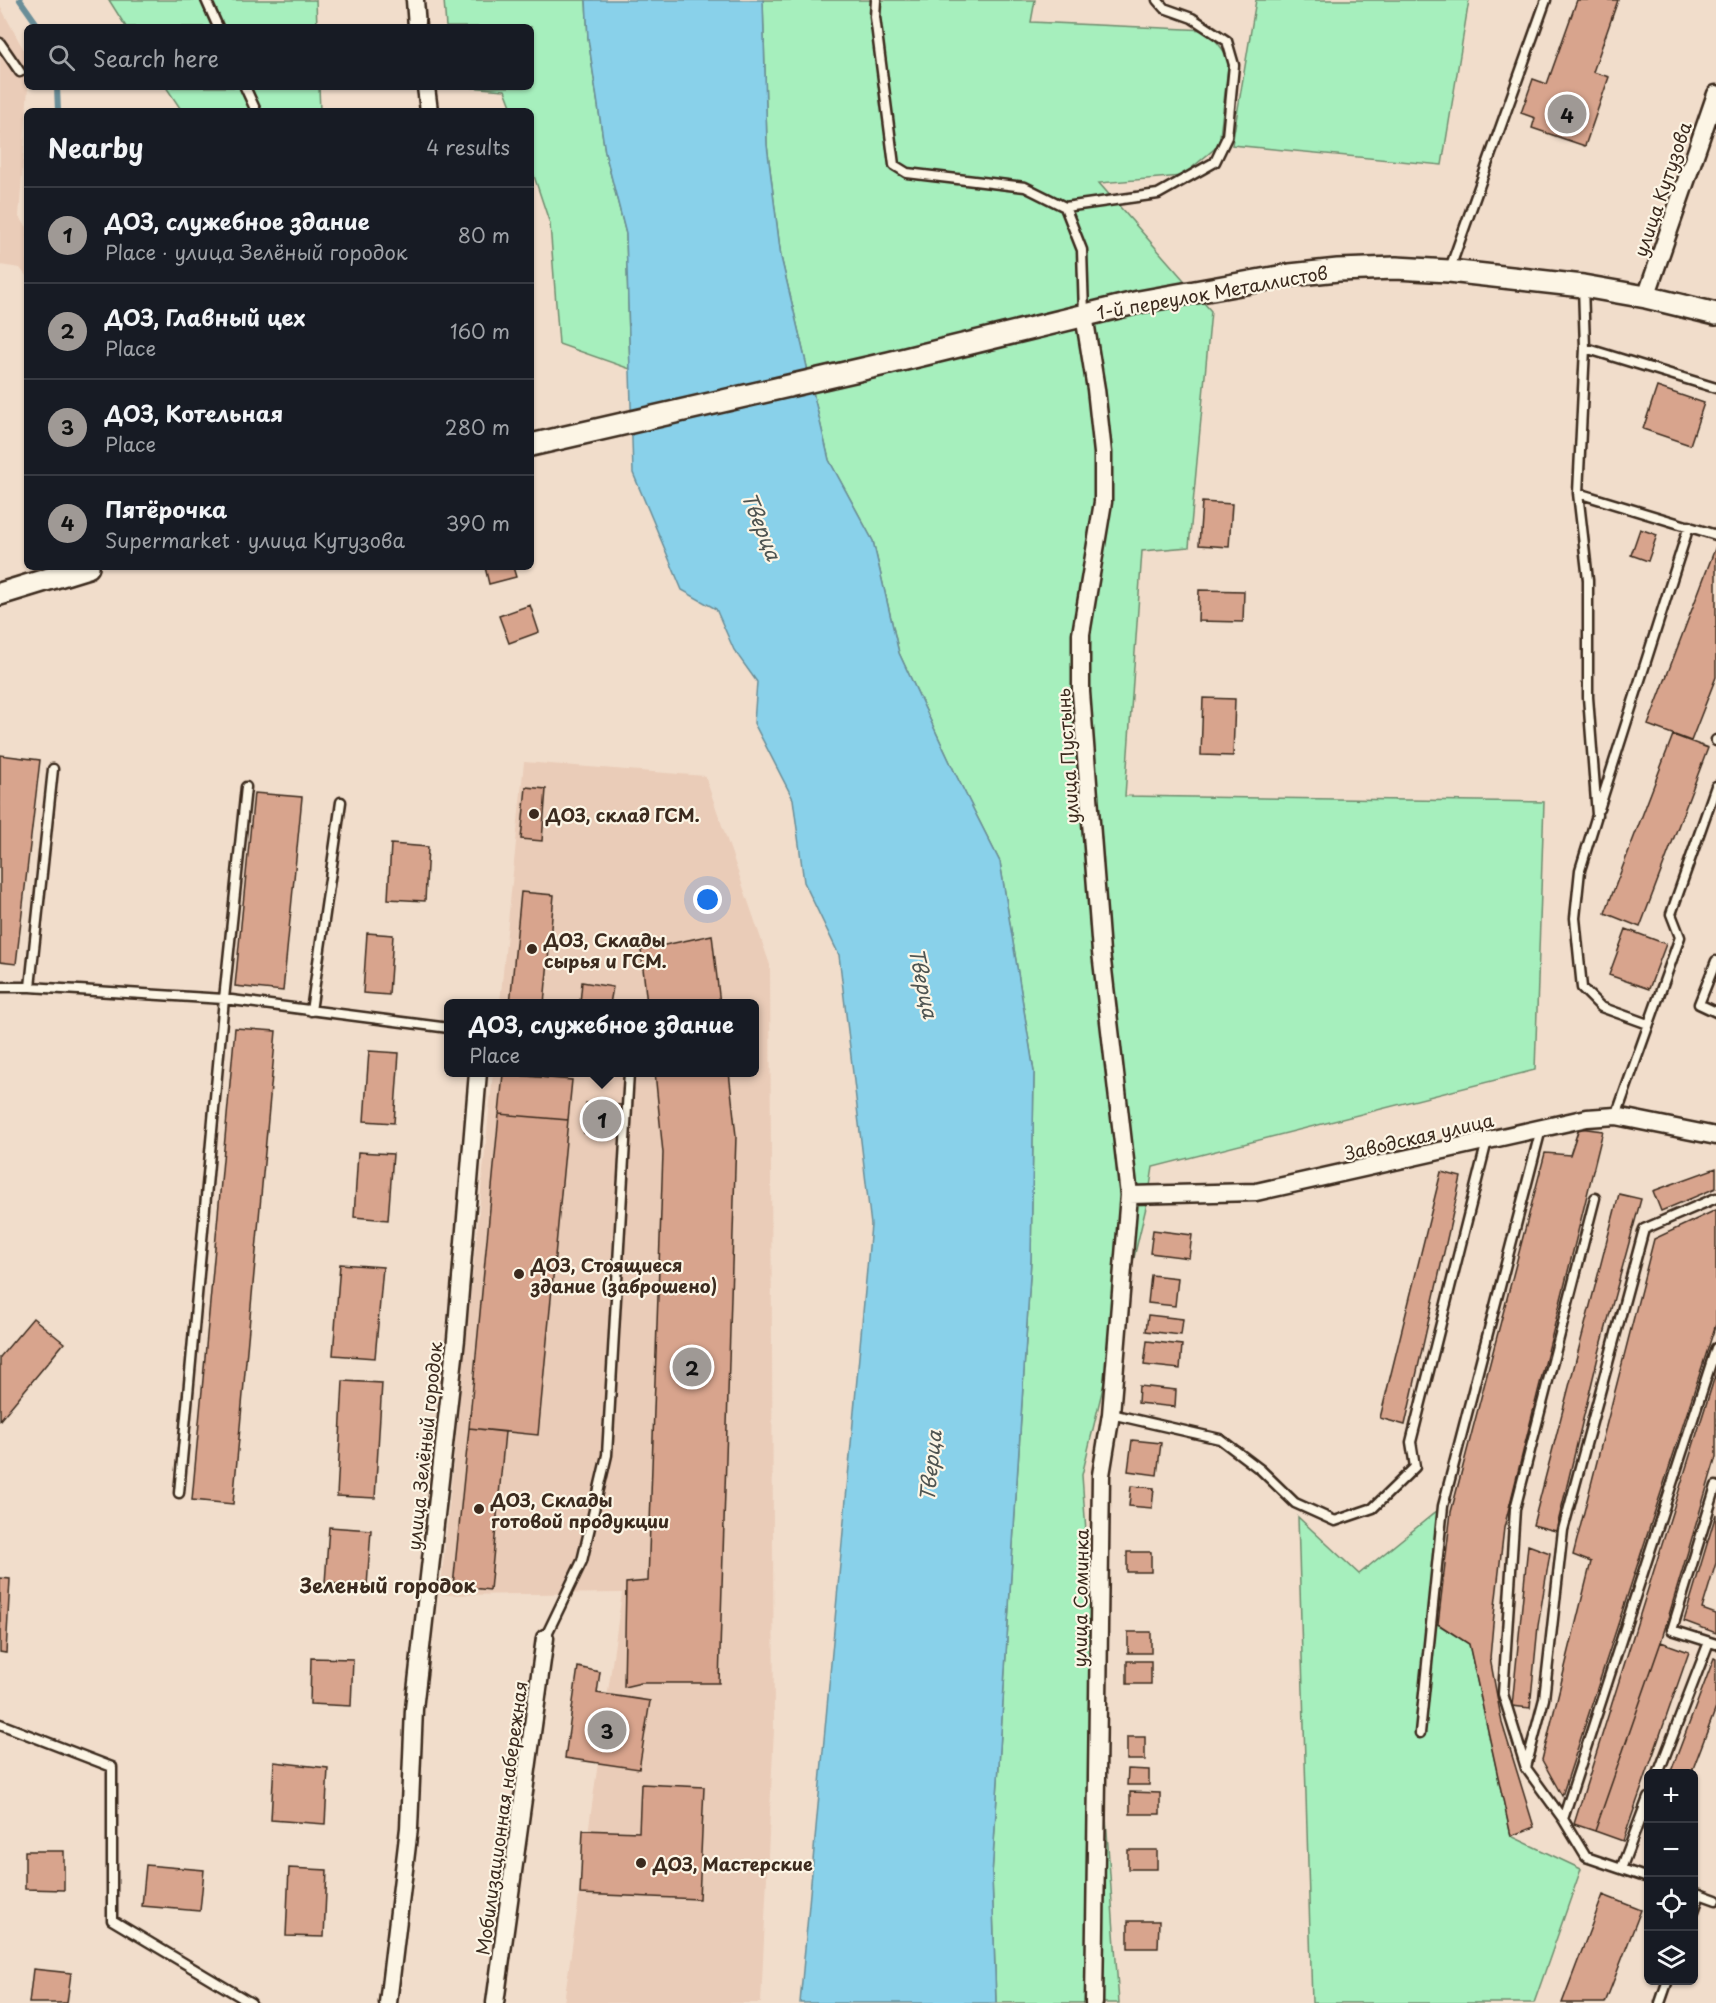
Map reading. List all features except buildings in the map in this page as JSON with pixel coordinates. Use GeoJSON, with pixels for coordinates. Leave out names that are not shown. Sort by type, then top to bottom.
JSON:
{"type":"FeatureCollection","features":[{"type":"Feature","properties":{"kind":"street"},"geometry":{"type":"LineString","coordinates":[[415,0],[417,24]]}},
{"type":"Feature","properties":{"kind":"street"},"geometry":{"type":"LineString","coordinates":[[426,90],[429,108]]}},
{"type":"Feature","properties":{"kind":"street","name":"улица Кутузова"},"geometry":{"type":"LineString","coordinates":[[1646,297],[1711,122],[1716,94]]}},
{"type":"Feature","properties":{"kind":"street","name":"1-й переулок Металлистов"},"geometry":{"type":"LineString","coordinates":[[539,443],[889,363],[1084,315],[1149,301],[1310,273],[1396,268],[1449,270],[1583,286],[1646,297],[1716,314]]}},
{"type":"Feature","properties":{"kind":"street","name":"улица Пустынь"},"geometry":{"type":"LineString","coordinates":[[1084,315],[1096,389],[1102,453],[1102,502],[1081,634],[1081,692],[1101,951],[1129,1195]]}},
{"type":"Feature","properties":{"kind":"street"},"geometry":{"type":"LineString","coordinates":[[0,594],[78,570]]}},
{"type":"Feature","properties":{"kind":"street","name":"улица Зелёный городок"},"geometry":{"type":"LineString","coordinates":[[388,2003],[409,1828],[414,1710],[456,1339],[478,1077]]}},
{"type":"Feature","properties":{"kind":"street","name":"Заводская улица"},"geometry":{"type":"LineString","coordinates":[[1129,1195],[1256,1192],[1587,1118],[1616,1116],[1716,1136]]}},
{"type":"Feature","properties":{"kind":"street","name":"улица Соминка"},"geometry":{"type":"LineString","coordinates":[[1094,2003],[1101,1475],[1111,1414],[1129,1195]]}},
{"type":"Feature","properties":{"kind":"street","name":"Мобилизационная набережная"},"geometry":{"type":"LineString","coordinates":[[495,2003],[545,1638]]}},
{"type":"Feature","properties":{"kind":"lane"},"geometry":{"type":"LineString","coordinates":[[206,0],[217,24]]}},
{"type":"Feature","properties":{"kind":"lane"},"geometry":{"type":"LineString","coordinates":[[876,0],[875,16],[894,165],[907,173],[1025,187],[1065,207],[1158,194],[1215,162],[1227,137],[1234,64],[1227,41],[1192,18],[1164,8],[1157,0]]}},
{"type":"Feature","properties":{"kind":"lane"},"geometry":{"type":"LineString","coordinates":[[1449,270],[1546,0]]}},
{"type":"Feature","properties":{"kind":"lane"},"geometry":{"type":"LineString","coordinates":[[0,43],[20,72]]}},
{"type":"Feature","properties":{"kind":"lane"},"geometry":{"type":"LineString","coordinates":[[246,90],[255,108]]}},
{"type":"Feature","properties":{"kind":"lane"},"geometry":{"type":"LineString","coordinates":[[1065,207],[1082,250],[1084,315]]}},
{"type":"Feature","properties":{"kind":"lane"},"geometry":{"type":"LineString","coordinates":[[1583,286],[1586,348],[1578,493],[1588,580],[1588,697],[1597,815]]}},
{"type":"Feature","properties":{"kind":"lane"},"geometry":{"type":"LineString","coordinates":[[1586,348],[1716,388]]}},
{"type":"Feature","properties":{"kind":"lane"},"geometry":{"type":"LineString","coordinates":[[1578,493],[1716,535]]}},
{"type":"Feature","properties":{"kind":"lane"},"geometry":{"type":"LineString","coordinates":[[1648,1024],[1601,1007],[1582,988],[1575,918],[1580,870],[1689,526]]}},
{"type":"Feature","properties":{"kind":"lane"},"geometry":{"type":"LineString","coordinates":[[30,987],[53,769]]}},
{"type":"Feature","properties":{"kind":"lane"},"geometry":{"type":"LineString","coordinates":[[1616,1116],[1680,937],[1671,914],[1716,786]]}},
{"type":"Feature","properties":{"kind":"lane"},"geometry":{"type":"LineString","coordinates":[[179,1493],[224,999],[246,787]]}},
{"type":"Feature","properties":{"kind":"lane"},"geometry":{"type":"LineString","coordinates":[[310,1011],[341,802]]}},
{"type":"Feature","properties":{"kind":"lane"},"geometry":{"type":"LineString","coordinates":[[1716,961],[1699,1004],[1716,1012]]}},
{"type":"Feature","properties":{"kind":"lane"},"geometry":{"type":"LineString","coordinates":[[0,987],[224,999],[444,1027]]}},
{"type":"Feature","properties":{"kind":"lane"},"geometry":{"type":"LineString","coordinates":[[545,1638],[582,1561],[607,1455],[628,1077]]}},
{"type":"Feature","properties":{"kind":"lane"},"geometry":{"type":"LineString","coordinates":[[1420,1733],[1443,1506],[1541,1129]]}},
{"type":"Feature","properties":{"kind":"lane"},"geometry":{"type":"LineString","coordinates":[[1111,1414],[1221,1439],[1261,1470],[1295,1503],[1335,1521],[1373,1509],[1415,1467],[1411,1442],[1486,1141]]}},
{"type":"Feature","properties":{"kind":"lane"},"geometry":{"type":"LineString","coordinates":[[1526,1768],[1544,1699],[1563,1530],[1644,1229],[1716,1197]]}},
{"type":"Feature","properties":{"kind":"lane"},"geometry":{"type":"LineString","coordinates":[[1595,1198],[1515,1509],[1503,1694],[1526,1768],[1563,1819],[1586,1857],[1645,1877]]}},
{"type":"Feature","properties":{"kind":"lane"},"geometry":{"type":"LineString","coordinates":[[1563,1819],[1716,1348]]}},
{"type":"Feature","properties":{"kind":"lane"},"geometry":{"type":"LineString","coordinates":[[1660,1769],[1712,1643],[1671,1630],[1716,1486]]}},
{"type":"Feature","properties":{"kind":"lane"},"geometry":{"type":"LineString","coordinates":[[0,1724],[112,1767],[112,1920],[251,2003]]}},
{"type":"Feature","properties":{"kind":"lane"},"geometry":{"type":"LineString","coordinates":[[1621,1869],[1644,1809]]}},
{"type":"Feature","properties":{"kind":"lane"},"geometry":{"type":"LineString","coordinates":[[1698,1893],[1716,1900]]}},
{"type":"Feature","properties":{"kind":"lane"},"geometry":{"type":"LineString","coordinates":[[1659,2003],[1666,1985]]}},
{"type":"Feature","properties":{"kind":"shaded area"},"geometry":{"type":"Polygon","coordinates":[[[0,6],[24,50],[24,90],[28,90],[27,108],[24,108],[19,217],[24,223],[24,273],[20,268],[0,265],[0,6]]]}},
{"type":"Feature","properties":{"kind":"shaded area"},"geometry":{"type":"Polygon","coordinates":[[[524,762],[705,776],[770,965],[774,1729],[761,2003],[564,2003],[622,1593],[440,1595],[493,1077],[759,1077],[759,999],[500,999],[524,762]]]}},
{"type":"Feature","properties":{"kind":"green space"},"geometry":{"type":"Polygon","coordinates":[[[109,0],[316,0],[317,24],[124,24],[109,0]]]}},
{"type":"Feature","properties":{"kind":"green space"},"geometry":{"type":"Polygon","coordinates":[[[444,0],[586,0],[588,38],[605,152],[626,234],[630,369],[559,344],[550,224],[534,176],[534,108],[512,108],[505,90],[534,90],[534,24],[446,24],[444,0]]]}},
{"type":"Feature","properties":{"kind":"green space"},"geometry":{"type":"Polygon","coordinates":[[[763,0],[1035,0],[1031,22],[1208,30],[1229,58],[1219,145],[1182,176],[1099,183],[1211,311],[1189,547],[1142,551],[1125,796],[1544,802],[1535,1070],[1153,1167],[1148,1199],[1082,1475],[1119,2003],[996,2003],[992,1875],[1031,1260],[1034,1072],[1000,862],[899,653],[873,541],[829,460],[781,257],[767,145],[763,0]]]}},
{"type":"Feature","properties":{"kind":"green space"},"geometry":{"type":"Polygon","coordinates":[[[1256,0],[1469,0],[1442,165],[1232,145],[1256,0]]]}},
{"type":"Feature","properties":{"kind":"green space"},"geometry":{"type":"Polygon","coordinates":[[[168,90],[319,90],[320,108],[180,108],[168,90]]]}},
{"type":"Feature","properties":{"kind":"green space"},"geometry":{"type":"Polygon","coordinates":[[[1443,1506],[1431,1620],[1469,1644],[1511,1836],[1581,1869],[1534,2003],[1312,2003],[1298,1517],[1359,1574],[1443,1506]]]}},
{"type":"Feature","properties":{"kind":"water","name":"Тверца"},"geometry":{"type":"Polygon","coordinates":[[[586,0],[763,0],[767,145],[781,257],[829,460],[873,541],[899,653],[1000,862],[1034,1072],[1031,1260],[992,1875],[996,2003],[800,2003],[871,1225],[839,955],[804,882],[793,799],[754,723],[757,682],[734,650],[716,609],[682,590],[633,473],[626,234],[605,152],[588,38],[586,0]]]}},
{"type":"Feature","properties":{"kind":"waterway"},"geometry":{"type":"LineString","coordinates":[[20,0],[37,24]]}},
{"type":"Feature","properties":{"kind":"waterway"},"geometry":{"type":"LineString","coordinates":[[57,90],[58,108]]}},
{"type":"Feature","properties":{"kind":"place","name":"Пятёрочка"},"geometry":{"type":"Point","coordinates":[1567,114]}},
{"type":"Feature","properties":{"kind":"place","name":"ДОЗ, склад ГСМ."},"geometry":{"type":"Point","coordinates":[534,814]}},
{"type":"Feature","properties":{"kind":"place","name":"ДОЗ, Склады сырья и ГСМ."},"geometry":{"type":"Point","coordinates":[532,949]}},
{"type":"Feature","properties":{"kind":"place","name":"ДОЗ, служебное здание"},"geometry":{"type":"Point","coordinates":[602,1119]}},
{"type":"Feature","properties":{"kind":"place","name":"ДОЗ, Стоящиеся здание (заброшено)"},"geometry":{"type":"Point","coordinates":[519,1274]}},
{"type":"Feature","properties":{"kind":"place","name":"ДОЗ, Главный цех"},"geometry":{"type":"Point","coordinates":[692,1367]}},
{"type":"Feature","properties":{"kind":"place","name":"ДОЗ, Склады готовой продукции"},"geometry":{"type":"Point","coordinates":[479,1509]}},
{"type":"Feature","properties":{"kind":"place","name":"ДОЗ, Котельная"},"geometry":{"type":"Point","coordinates":[607,1730]}},
{"type":"Feature","properties":{"kind":"place","name":"ДОЗ, Мастерские"},"geometry":{"type":"Point","coordinates":[641,1863]}},
{"type":"Feature","properties":{"kind":"district","name":"Зеленый городок"},"geometry":{"type":"Point","coordinates":[388,1585]}}]}
